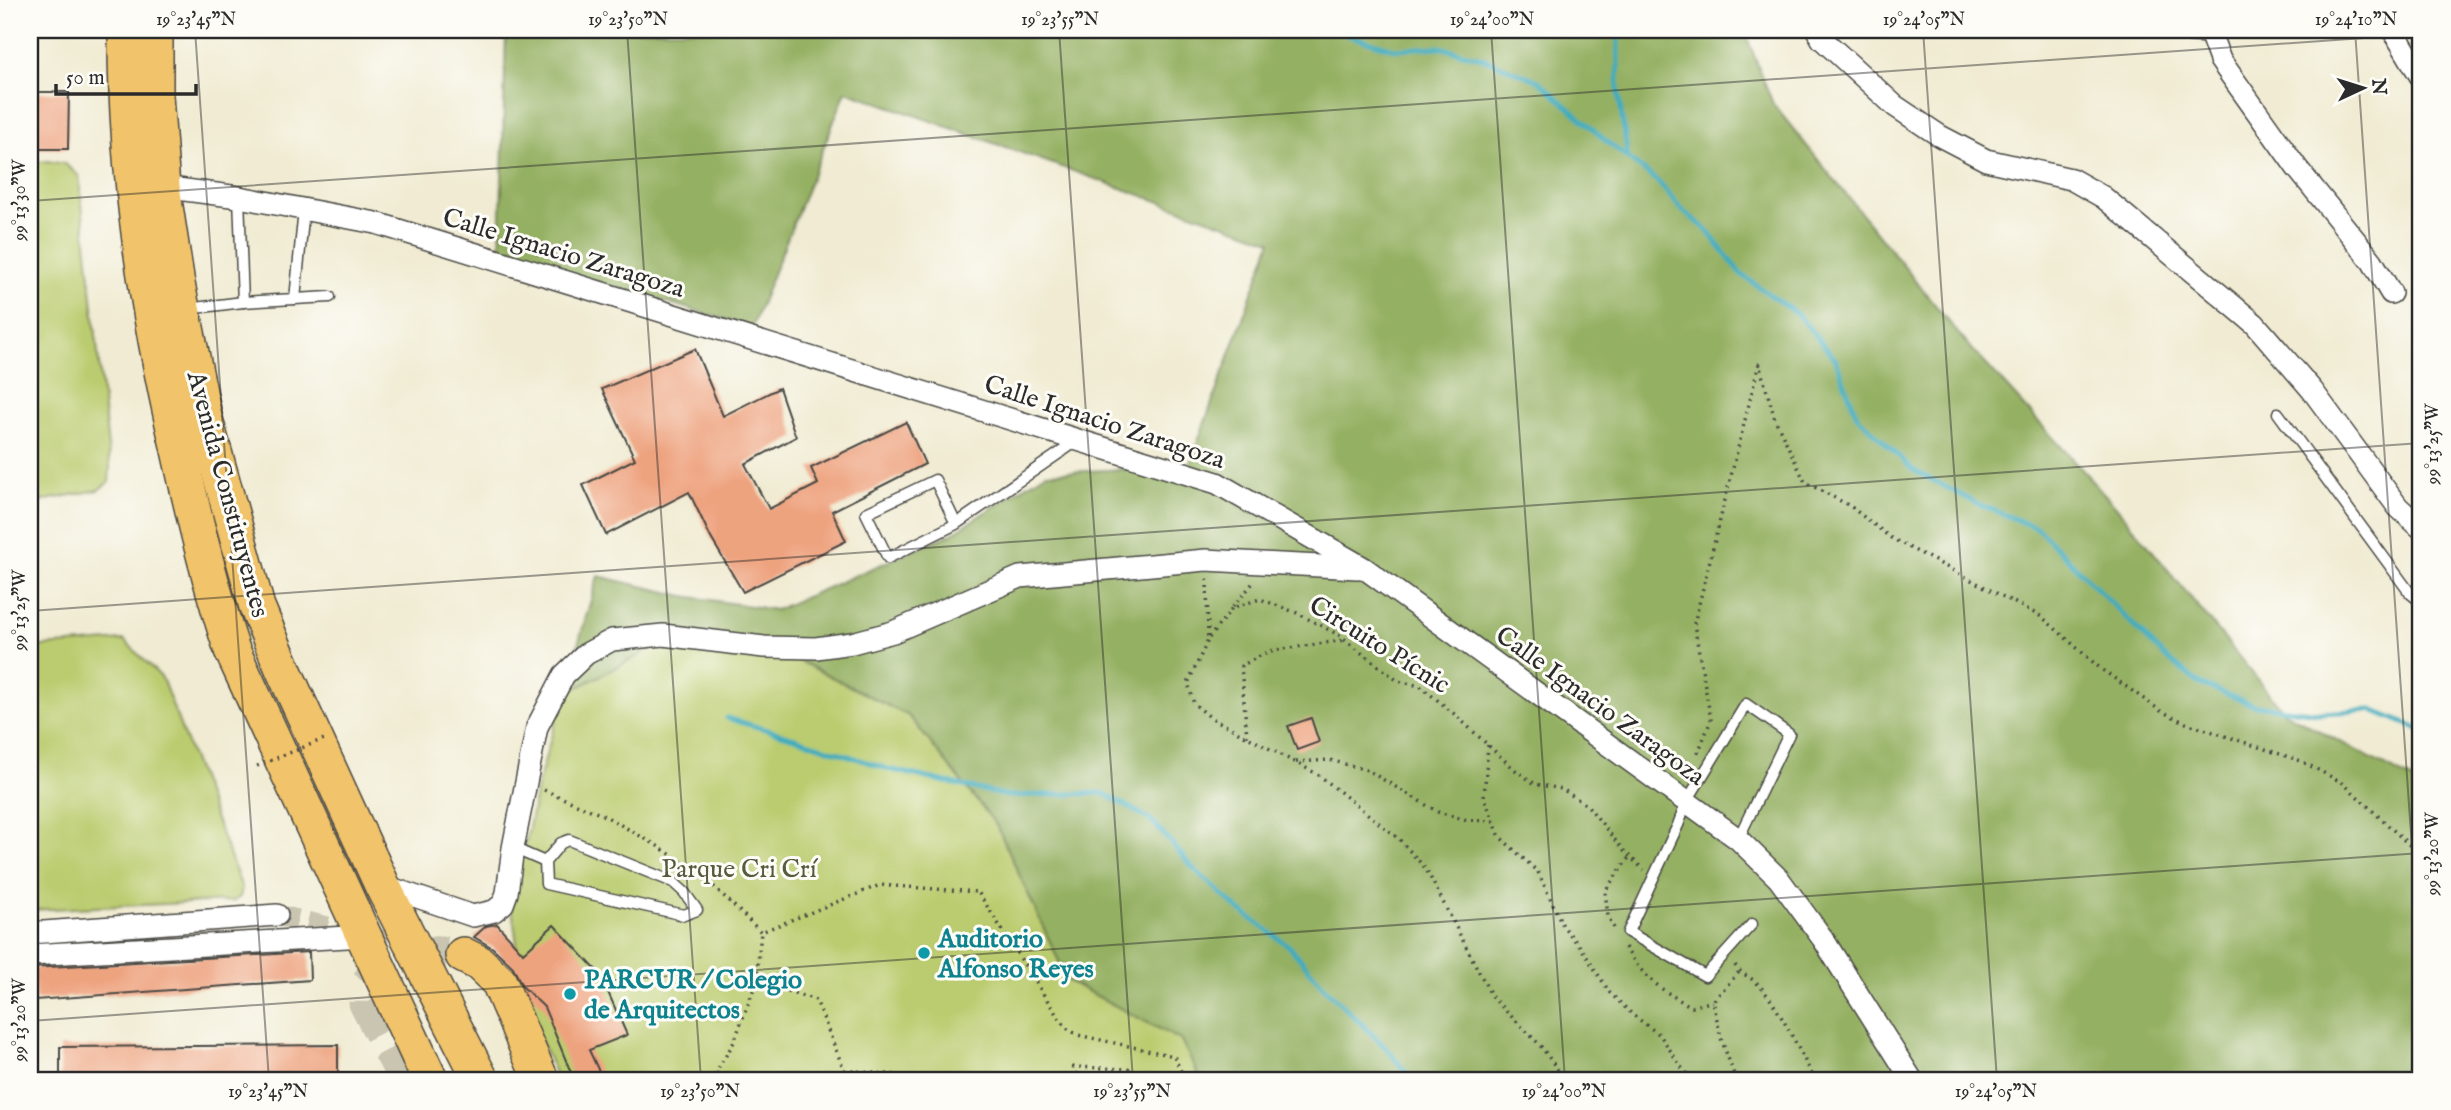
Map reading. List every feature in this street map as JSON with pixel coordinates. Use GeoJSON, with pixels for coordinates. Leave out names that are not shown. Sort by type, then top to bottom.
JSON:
{"type":"FeatureCollection","features":[{"type":"Feature","properties":{"kind":"highway","name":"Avenida Constituyentes"},"geometry":{"type":"LineString","coordinates":[[126,30],[131,159],[139,244],[159,362],[216,603],[232,650],[430,1080]]}},
{"type":"Feature","properties":{"kind":"highway","name":"Avenida Constituyentes"},"geometry":{"type":"LineString","coordinates":[[155,30],[155,96],[162,187],[182,310],[204,416],[257,607],[382,885],[481,1080]]}},
{"type":"Feature","properties":{"kind":"highway"},"geometry":{"type":"LineString","coordinates":[[463,955],[479,963],[499,982],[541,1080]]}},
{"type":"Feature","properties":{"kind":"street"},"geometry":{"type":"LineString","coordinates":[[1817,30],[1822,39],[1895,106],[1940,136],[1986,160],[2071,179],[2103,197],[2255,324],[2312,390],[2398,507],[2421,528]]}},
{"type":"Feature","properties":{"kind":"street"},"geometry":{"type":"LineString","coordinates":[[2181,30],[2208,31],[2220,60],[2297,168],[2372,261],[2391,293]]}},
{"type":"Feature","properties":{"kind":"street"},"geometry":{"type":"LineString","coordinates":[[2393,30],[2421,77]]}},
{"type":"Feature","properties":{"kind":"street","name":"Calle Ignacio Zaragoza"},"geometry":{"type":"LineString","coordinates":[[162,187],[239,197],[376,223],[1217,483],[1364,568],[1738,839],[1779,878],[1823,939],[1912,1080]]}},
{"type":"Feature","properties":{"kind":"street"},"geometry":{"type":"LineString","coordinates":[[382,885],[473,916],[494,911],[503,904],[508,893],[513,848],[537,727],[564,675],[586,654],[612,640],[663,635],[764,647],[816,648],[852,643],[893,632],[1020,577],[1206,560],[1364,568]]}},
{"type":"Feature","properties":{"kind":"street"},"geometry":{"type":"LineString","coordinates":[[30,933],[277,915]]}},
{"type":"Feature","properties":{"kind":"street"},"geometry":{"type":"LineString","coordinates":[[30,955],[365,936]]}},
{"type":"Feature","properties":{"kind":"lane"},"geometry":{"type":"LineString","coordinates":[[239,197],[243,303]]}},
{"type":"Feature","properties":{"kind":"lane"},"geometry":{"type":"LineString","coordinates":[[295,299],[304,209]]}},
{"type":"Feature","properties":{"kind":"lane"},"geometry":{"type":"LineString","coordinates":[[182,310],[331,297]]}},
{"type":"Feature","properties":{"kind":"lane"},"geometry":{"type":"LineString","coordinates":[[2278,413],[2410,593],[2421,602]]}},
{"type":"Feature","properties":{"kind":"lane"},"geometry":{"type":"LineString","coordinates":[[956,524],[935,480],[866,513],[888,558],[956,524],[1077,441]]}},
{"type":"Feature","properties":{"kind":"lane"},"geometry":{"type":"LineString","coordinates":[[1738,839],[1788,734],[1746,704],[1687,802],[1628,932],[1705,975],[1752,923]]}},
{"type":"Feature","properties":{"kind":"lane"},"geometry":{"type":"LineString","coordinates":[[569,840],[673,882],[697,911],[684,915],[546,884],[545,862],[561,843],[569,840]]}},
{"type":"Feature","properties":{"kind":"lane"},"geometry":{"type":"LineString","coordinates":[[513,848],[545,862]]}},
{"type":"Feature","properties":{"kind":"path"},"geometry":{"type":"LineString","coordinates":[[1695,758],[1711,720],[1694,624],[1759,363],[1775,419],[1805,482],[1850,506],[1891,538],[2042,617],[2101,669],[2161,711],[2186,723],[2301,761],[2343,783],[2421,856]]}},
{"type":"Feature","properties":{"kind":"path"},"geometry":{"type":"LineString","coordinates":[[1206,560],[1208,640]]}},
{"type":"Feature","properties":{"kind":"path"},"geometry":{"type":"LineString","coordinates":[[1266,563],[1259,576],[1208,640],[1188,683],[1194,704],[1210,717],[1319,775],[1399,839],[1426,869],[1492,998],[1540,1045],[1565,1080]]}},
{"type":"Feature","properties":{"kind":"path","name":"Circuito Pícnic"},"geometry":{"type":"LineString","coordinates":[[1232,608],[1260,599],[1297,613],[1345,640],[1398,681],[1420,686],[1514,769],[1535,784],[1562,789],[1588,806],[1623,850],[1653,878]]}},
{"type":"Feature","properties":{"kind":"path"},"geometry":{"type":"LineString","coordinates":[[1247,737],[1241,666],[1269,651],[1345,640]]}},
{"type":"Feature","properties":{"kind":"path"},"geometry":{"type":"LineString","coordinates":[[257,766],[324,739]]}},
{"type":"Feature","properties":{"kind":"path"},"geometry":{"type":"LineString","coordinates":[[1488,745],[1483,797],[1500,837],[1538,872],[1563,926],[1583,949],[1610,993],[1660,1035],[1693,1080]]}},
{"type":"Feature","properties":{"kind":"path"},"geometry":{"type":"LineString","coordinates":[[1294,762],[1330,760],[1367,769],[1438,812],[1467,820],[1493,821]]}},
{"type":"Feature","properties":{"kind":"path"},"geometry":{"type":"LineString","coordinates":[[527,776],[547,793],[607,817],[701,874],[761,932]]}},
{"type":"Feature","properties":{"kind":"path"},"geometry":{"type":"LineString","coordinates":[[761,932],[880,885],[978,892],[1068,1029],[1078,1035],[1174,1056],[1185,1080]]}},
{"type":"Feature","properties":{"kind":"path"},"geometry":{"type":"LineString","coordinates":[[721,1080],[716,1072],[734,1042],[756,982],[761,932]]}},
{"type":"Feature","properties":{"kind":"path"},"geometry":{"type":"LineString","coordinates":[[1727,951],[1739,972],[1759,985],[1788,1030],[1815,1080]]}},
{"type":"Feature","properties":{"kind":"path"},"geometry":{"type":"LineString","coordinates":[[1736,1080],[1721,1038],[1713,1002],[1739,972]]}},
{"type":"Feature","properties":{"kind":"path"},"geometry":{"type":"LineString","coordinates":[[747,979],[816,1000],[848,1080]]}},
{"type":"Feature","properties":{"kind":"path"},"geometry":{"type":"LineString","coordinates":[[1080,1080],[1073,1067],[1132,1069],[1138,1080]]}},
{"type":"Feature","properties":{"kind":"path"},"geometry":{"type":"LineString","coordinates":[[844,1070],[950,1080]]}},
{"type":"Feature","properties":{"kind":"green space"},"geometry":{"type":"Polygon","coordinates":[[[506,30],[1744,30],[1773,104],[1961,337],[2119,510],[2284,712],[2421,785],[2421,1080],[1201,1080],[1181,1040],[1068,981],[997,826],[909,716],[792,657],[657,646],[563,695],[598,576],[684,596],[776,610],[951,534],[1046,473],[1189,466],[1271,241],[846,91],[752,327],[500,254],[506,30]]]}},
{"type":"Feature","properties":{"kind":"green space"},"geometry":{"type":"Polygon","coordinates":[[[47,161],[65,164],[79,176],[110,466],[109,482],[98,490],[30,503],[30,164],[47,161]]]}},
{"type":"Feature","properties":{"kind":"green space"},"geometry":{"type":"Polygon","coordinates":[[[124,640],[162,678],[242,888],[240,897],[233,901],[30,910],[30,647],[124,640]]]}},
{"type":"Feature","properties":{"kind":"green space","name":"Parque Cri Crí"},"geometry":{"type":"Polygon","coordinates":[[[657,646],[792,657],[909,716],[997,826],[1068,981],[1181,1040],[1201,1080],[558,1080],[534,1026],[524,995],[512,908],[538,784],[563,695],[657,646]]]}},
{"type":"Feature","properties":{"kind":"building"},"geometry":{"type":"Polygon","coordinates":[[[30,92],[69,92],[68,149],[30,149],[30,92]]]}},
{"type":"Feature","properties":{"kind":"building"},"geometry":{"type":"Polygon","coordinates":[[[695,349],[723,416],[779,388],[796,437],[745,464],[769,509],[818,484],[811,468],[906,422],[925,464],[832,511],[846,541],[743,592],[711,538],[689,492],[606,535],[583,485],[635,459],[602,389],[695,349]]]}},
{"type":"Feature","properties":{"kind":"building"},"geometry":{"type":"Polygon","coordinates":[[[1311,718],[1319,742],[1297,750],[1288,726],[1311,718]]]}},
{"type":"Feature","properties":{"kind":"building","name":"PARCUR / Colegio de Arquitectos"},"geometry":{"type":"Polygon","coordinates":[[[497,924],[523,953],[554,925],[600,974],[627,1035],[589,1050],[603,1080],[574,1080],[544,1007],[522,986],[513,967],[493,948],[474,937],[486,926],[497,924]]]}},
{"type":"Feature","properties":{"kind":"building"},"geometry":{"type":"Polygon","coordinates":[[[309,952],[310,980],[35,1000],[32,968],[309,952]]]}},
{"type":"Feature","properties":{"kind":"building"},"geometry":{"type":"Polygon","coordinates":[[[338,1045],[338,1080],[60,1080],[60,1047],[338,1045]]]}},
{"type":"Feature","properties":{"kind":"waterway"},"geometry":{"type":"LineString","coordinates":[[1340,30],[1347,35],[1394,49],[1439,47],[1482,58],[1539,81],[1606,141],[1657,181],[1684,212],[1704,227],[1741,274],[1798,315],[1836,360],[1857,416],[1913,470],[1976,503],[2037,528],[2164,656],[2200,684],[2254,705],[2319,713],[2372,710],[2421,730]]}},
{"type":"Feature","properties":{"kind":"waterway"},"geometry":{"type":"LineString","coordinates":[[1618,30],[1618,90],[1628,159]]}},
{"type":"Feature","properties":{"kind":"waterway"},"geometry":{"type":"LineString","coordinates":[[727,718],[888,769],[1008,796],[1103,793],[1151,820],[1192,867],[1238,909],[1289,946],[1325,988],[1387,1049],[1412,1080]]}},
{"type":"Feature","properties":{"kind":"tunnel"},"geometry":{"type":"LineString","coordinates":[[277,915],[436,953]]}},
{"type":"Feature","properties":{"kind":"tunnel"},"geometry":{"type":"LineString","coordinates":[[406,1080],[366,1003],[366,986],[376,973],[436,953],[463,955]]}},
{"type":"Feature","properties":{"kind":"place","name":"Auditorio Alfonso Reyes"},"geometry":{"type":"Point","coordinates":[924,953]}},
{"type":"Feature","properties":{"kind":"place","name":"PARCUR / Colegio de Arquitectos"},"geometry":{"type":"Point","coordinates":[570,994]}}]}
